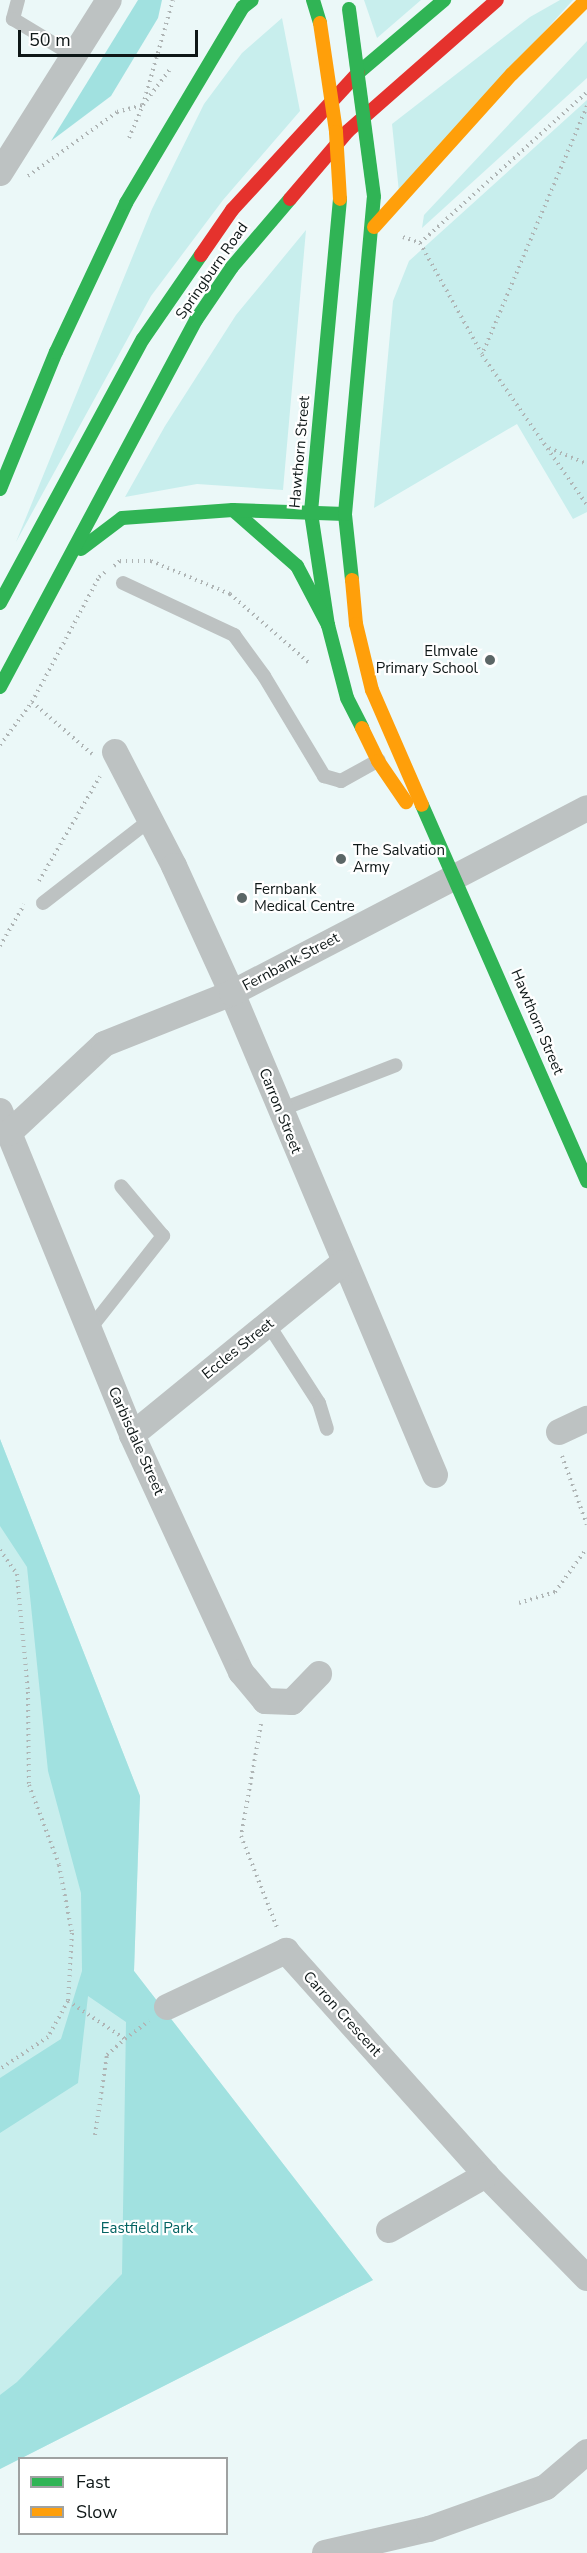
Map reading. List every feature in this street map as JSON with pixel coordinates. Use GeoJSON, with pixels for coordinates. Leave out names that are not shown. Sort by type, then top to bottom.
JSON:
{"type":"FeatureCollection","features":[{"type":"Feature","properties":{"kind":"main road"},"geometry":{"type":"LineString","coordinates":[[0,489],[56,352],[126,203],[243,7],[252,0]]}},
{"type":"Feature","properties":{"kind":"main road","name":"Hawthorn Street"},"geometry":{"type":"LineString","coordinates":[[313,0],[320,23],[336,132],[340,199],[311,513],[328,625],[347,698],[378,761],[456,876]]}},
{"type":"Feature","properties":{"kind":"main road","name":"Springburn Road"},"geometry":{"type":"LineString","coordinates":[[0,603],[143,339],[232,210],[345,84],[444,0]]}},
{"type":"Feature","properties":{"kind":"main road","name":"Springburn Road"},"geometry":{"type":"LineString","coordinates":[[0,687],[196,320],[232,267],[348,130],[430,54],[497,0]]}},
{"type":"Feature","properties":{"kind":"main road"},"geometry":{"type":"LineString","coordinates":[[339,220],[374,227],[512,74],[586,0]]}},
{"type":"Feature","properties":{"kind":"main road","name":"Hawthorn Street"},"geometry":{"type":"LineString","coordinates":[[347,5],[364,98],[374,196],[374,227],[345,514],[356,624],[372,690],[456,876],[587,1181]]}},
{"type":"Feature","properties":{"kind":"main road"},"geometry":{"type":"LineString","coordinates":[[233,510],[297,566],[328,625]]}},
{"type":"Feature","properties":{"kind":"main road"},"geometry":{"type":"LineString","coordinates":[[72,556],[122,518],[233,510],[345,514]]}},
{"type":"Feature","properties":{"kind":"street"},"geometry":{"type":"LineString","coordinates":[[0,173],[109,0]]}},
{"type":"Feature","properties":{"kind":"street","name":"Carron Street"},"geometry":{"type":"LineString","coordinates":[[110,759],[150,820],[232,993],[343,1263],[435,1475]]}},
{"type":"Feature","properties":{"kind":"street","name":"Fernbank Street"},"geometry":{"type":"LineString","coordinates":[[5,1122],[104,1044],[232,993],[587,808]]}},
{"type":"Feature","properties":{"kind":"street","name":"Carbisdale Street"},"geometry":{"type":"LineString","coordinates":[[5,1122],[132,1435],[241,1672],[265,1701]]}},
{"type":"Feature","properties":{"kind":"street","name":"Eccles Street"},"geometry":{"type":"LineString","coordinates":[[132,1435],[343,1263]]}},
{"type":"Feature","properties":{"kind":"street"},"geometry":{"type":"LineString","coordinates":[[560,1432],[587,1419]]}},
{"type":"Feature","properties":{"kind":"street"},"geometry":{"type":"LineString","coordinates":[[265,1701],[292,1702],[319,1674]]}},
{"type":"Feature","properties":{"kind":"street"},"geometry":{"type":"LineString","coordinates":[[167,2007],[286,1950]]}},
{"type":"Feature","properties":{"kind":"street","name":"Carron Crescent"},"geometry":{"type":"LineString","coordinates":[[286,1950],[486,2175],[587,2278]]}},
{"type":"Feature","properties":{"kind":"street"},"geometry":{"type":"LineString","coordinates":[[389,2230],[486,2175]]}},
{"type":"Feature","properties":{"kind":"street"},"geometry":{"type":"LineString","coordinates":[[325,2553],[429,2529],[546,2487],[587,2452]]}},
{"type":"Feature","properties":{"kind":"lane"},"geometry":{"type":"LineString","coordinates":[[18,0],[13,19],[74,56]]}},
{"type":"Feature","properties":{"kind":"lane"},"geometry":{"type":"LineString","coordinates":[[123,583],[234,635],[264,675],[324,776],[341,781],[399,748]]}},
{"type":"Feature","properties":{"kind":"lane"},"geometry":{"type":"LineString","coordinates":[[43,903],[150,820]]}},
{"type":"Feature","properties":{"kind":"lane"},"geometry":{"type":"LineString","coordinates":[[280,1110],[396,1065]]}},
{"type":"Feature","properties":{"kind":"lane"},"geometry":{"type":"LineString","coordinates":[[89,1330],[163,1236],[121,1186]]}},
{"type":"Feature","properties":{"kind":"lane"},"geometry":{"type":"LineString","coordinates":[[268,1324],[320,1403],[327,1429]]}},
{"type":"Feature","properties":{"kind":"path"},"geometry":{"type":"LineString","coordinates":[[58,158],[117,112],[143,105],[173,0]]}},
{"type":"Feature","properties":{"kind":"path"},"geometry":{"type":"LineString","coordinates":[[420,243],[587,92]]}},
{"type":"Feature","properties":{"kind":"path"},"geometry":{"type":"LineString","coordinates":[[482,355],[587,106]]}},
{"type":"Feature","properties":{"kind":"path"},"geometry":{"type":"LineString","coordinates":[[374,227],[420,243],[482,355],[587,505]]}},
{"type":"Feature","properties":{"kind":"path"},"geometry":{"type":"LineString","coordinates":[[546,447],[587,464]]}},
{"type":"Feature","properties":{"kind":"path"},"geometry":{"type":"LineString","coordinates":[[0,746],[32,702],[99,577],[120,561],[151,561],[230,594],[313,668]]}},
{"type":"Feature","properties":{"kind":"path"},"geometry":{"type":"LineString","coordinates":[[32,702],[110,759],[36,885]]}},
{"type":"Feature","properties":{"kind":"path"},"geometry":{"type":"LineString","coordinates":[[0,946],[30,895]]}},
{"type":"Feature","properties":{"kind":"path"},"geometry":{"type":"LineString","coordinates":[[560,1432],[564,1467],[587,1525]]}},
{"type":"Feature","properties":{"kind":"path"},"geometry":{"type":"LineString","coordinates":[[519,1603],[555,1592],[587,1548]]}},
{"type":"Feature","properties":{"kind":"path"},"geometry":{"type":"LineString","coordinates":[[0,1550],[17,1574],[28,1692],[29,1785],[59,1865],[72,1934],[68,2001],[48,2037],[0,2069]]}},
{"type":"Feature","properties":{"kind":"path"},"geometry":{"type":"LineString","coordinates":[[265,1701],[241,1836],[286,1950]]}},
{"type":"Feature","properties":{"kind":"path"},"geometry":{"type":"LineString","coordinates":[[68,2001],[125,2039]]}},
{"type":"Feature","properties":{"kind":"path"},"geometry":{"type":"LineString","coordinates":[[95,2135],[107,2055],[167,2007]]}},
{"type":"Feature","properties":{"kind":"green space"},"geometry":{"type":"Polygon","coordinates":[[[138,0],[162,0],[158,18],[111,96],[51,141],[138,0]]]}},
{"type":"Feature","properties":{"kind":"green space"},"geometry":{"type":"Polygon","coordinates":[[[364,0],[421,0],[377,38],[364,0]]]}},
{"type":"Feature","properties":{"kind":"green space"},"geometry":{"type":"Polygon","coordinates":[[[560,0],[573,0],[399,192],[392,124],[530,17],[560,0]]]}},
{"type":"Feature","properties":{"kind":"green space"},"geometry":{"type":"Polygon","coordinates":[[[282,18],[300,111],[223,200],[151,296],[16,542],[152,209],[204,104],[242,53],[282,18]]]}},
{"type":"Feature","properties":{"kind":"green space"},"geometry":{"type":"Polygon","coordinates":[[[587,41],[587,78],[422,228],[424,215],[587,41]]]}},
{"type":"Feature","properties":{"kind":"green space"},"geometry":{"type":"Polygon","coordinates":[[[587,100],[587,512],[573,519],[517,424],[374,508],[393,301],[409,261],[587,100]]]}},
{"type":"Feature","properties":{"kind":"green space"},"geometry":{"type":"Polygon","coordinates":[[[306,230],[283,490],[197,484],[125,497],[165,426],[236,315],[306,230]]]}},
{"type":"Feature","properties":{"kind":"green space","name":"Eastfield Park"},"geometry":{"type":"Polygon","coordinates":[[[0,1439],[140,1796],[134,1971],[373,2280],[24,2457],[18,2457],[18,2460],[0,2469],[0,1439]]]}},
{"type":"Feature","properties":{"kind":"green space","name":"Eastfield Park"},"geometry":{"type":"Polygon","coordinates":[[[0,1439],[140,1796],[134,1971],[373,2280],[24,2457],[18,2457],[18,2460],[0,2469],[0,2395],[17,2382],[122,2274],[126,2022],[88,1996],[78,2083],[0,2133],[0,2078],[61,2039],[82,1971],[81,1893],[48,1771],[27,1567],[0,1526],[0,1439]]]}},
{"type":"Feature","properties":{"kind":"traffic: fast"},"geometry":{"type":"LineString","coordinates":[[0,489],[56,352],[126,203],[243,7],[252,0]]}},
{"type":"Feature","properties":{"kind":"traffic: fast"},"geometry":{"type":"LineString","coordinates":[[313,0],[320,23]]}},
{"type":"Feature","properties":{"kind":"traffic: fast"},"geometry":{"type":"LineString","coordinates":[[358,73],[444,0]]}},
{"type":"Feature","properties":{"kind":"traffic: fast"},"geometry":{"type":"LineString","coordinates":[[349,9],[374,196]]}},
{"type":"Feature","properties":{"kind":"traffic: fast"},"geometry":{"type":"LineString","coordinates":[[352,580],[345,514],[374,198]]}},
{"type":"Feature","properties":{"kind":"traffic: fast"},"geometry":{"type":"LineString","coordinates":[[0,687],[196,320],[232,267],[290,199]]}},
{"type":"Feature","properties":{"kind":"traffic: fast"},"geometry":{"type":"LineString","coordinates":[[340,199],[311,513],[328,625],[347,698],[362,728]]}},
{"type":"Feature","properties":{"kind":"traffic: fast"},"geometry":{"type":"LineString","coordinates":[[0,603],[143,339],[201,255]]}},
{"type":"Feature","properties":{"kind":"traffic: fast"},"geometry":{"type":"LineString","coordinates":[[233,510],[297,566],[328,625]]}},
{"type":"Feature","properties":{"kind":"traffic: fast"},"geometry":{"type":"LineString","coordinates":[[81,549],[122,518],[233,510],[345,514]]}},
{"type":"Feature","properties":{"kind":"traffic: fast"},"geometry":{"type":"LineString","coordinates":[[422,805],[587,1181]]}},
{"type":"Feature","properties":{"kind":"traffic: slow"},"geometry":{"type":"LineString","coordinates":[[374,227],[512,74],[586,0]]}},
{"type":"Feature","properties":{"kind":"traffic: slow"},"geometry":{"type":"LineString","coordinates":[[320,23],[336,132],[340,199]]}},
{"type":"Feature","properties":{"kind":"traffic: slow"},"geometry":{"type":"LineString","coordinates":[[352,580],[356,624],[372,690],[422,805]]}},
{"type":"Feature","properties":{"kind":"traffic: slow"},"geometry":{"type":"LineString","coordinates":[[362,728],[378,761],[406,802]]}},
{"type":"Feature","properties":{"kind":"traffic: jam"},"geometry":{"type":"LineString","coordinates":[[290,199],[348,131],[497,0]]}},
{"type":"Feature","properties":{"kind":"traffic: jam"},"geometry":{"type":"LineString","coordinates":[[201,255],[232,210],[358,73]]}},
{"type":"Feature","properties":{"kind":"place","name":"Elmvale Primary School"},"geometry":{"type":"Point","coordinates":[490,660]}},
{"type":"Feature","properties":{"kind":"place","name":"The Salvation Army"},"geometry":{"type":"Point","coordinates":[341,859]}},
{"type":"Feature","properties":{"kind":"place","name":"Fernbank Medical Centre"},"geometry":{"type":"Point","coordinates":[242,898]}}]}
